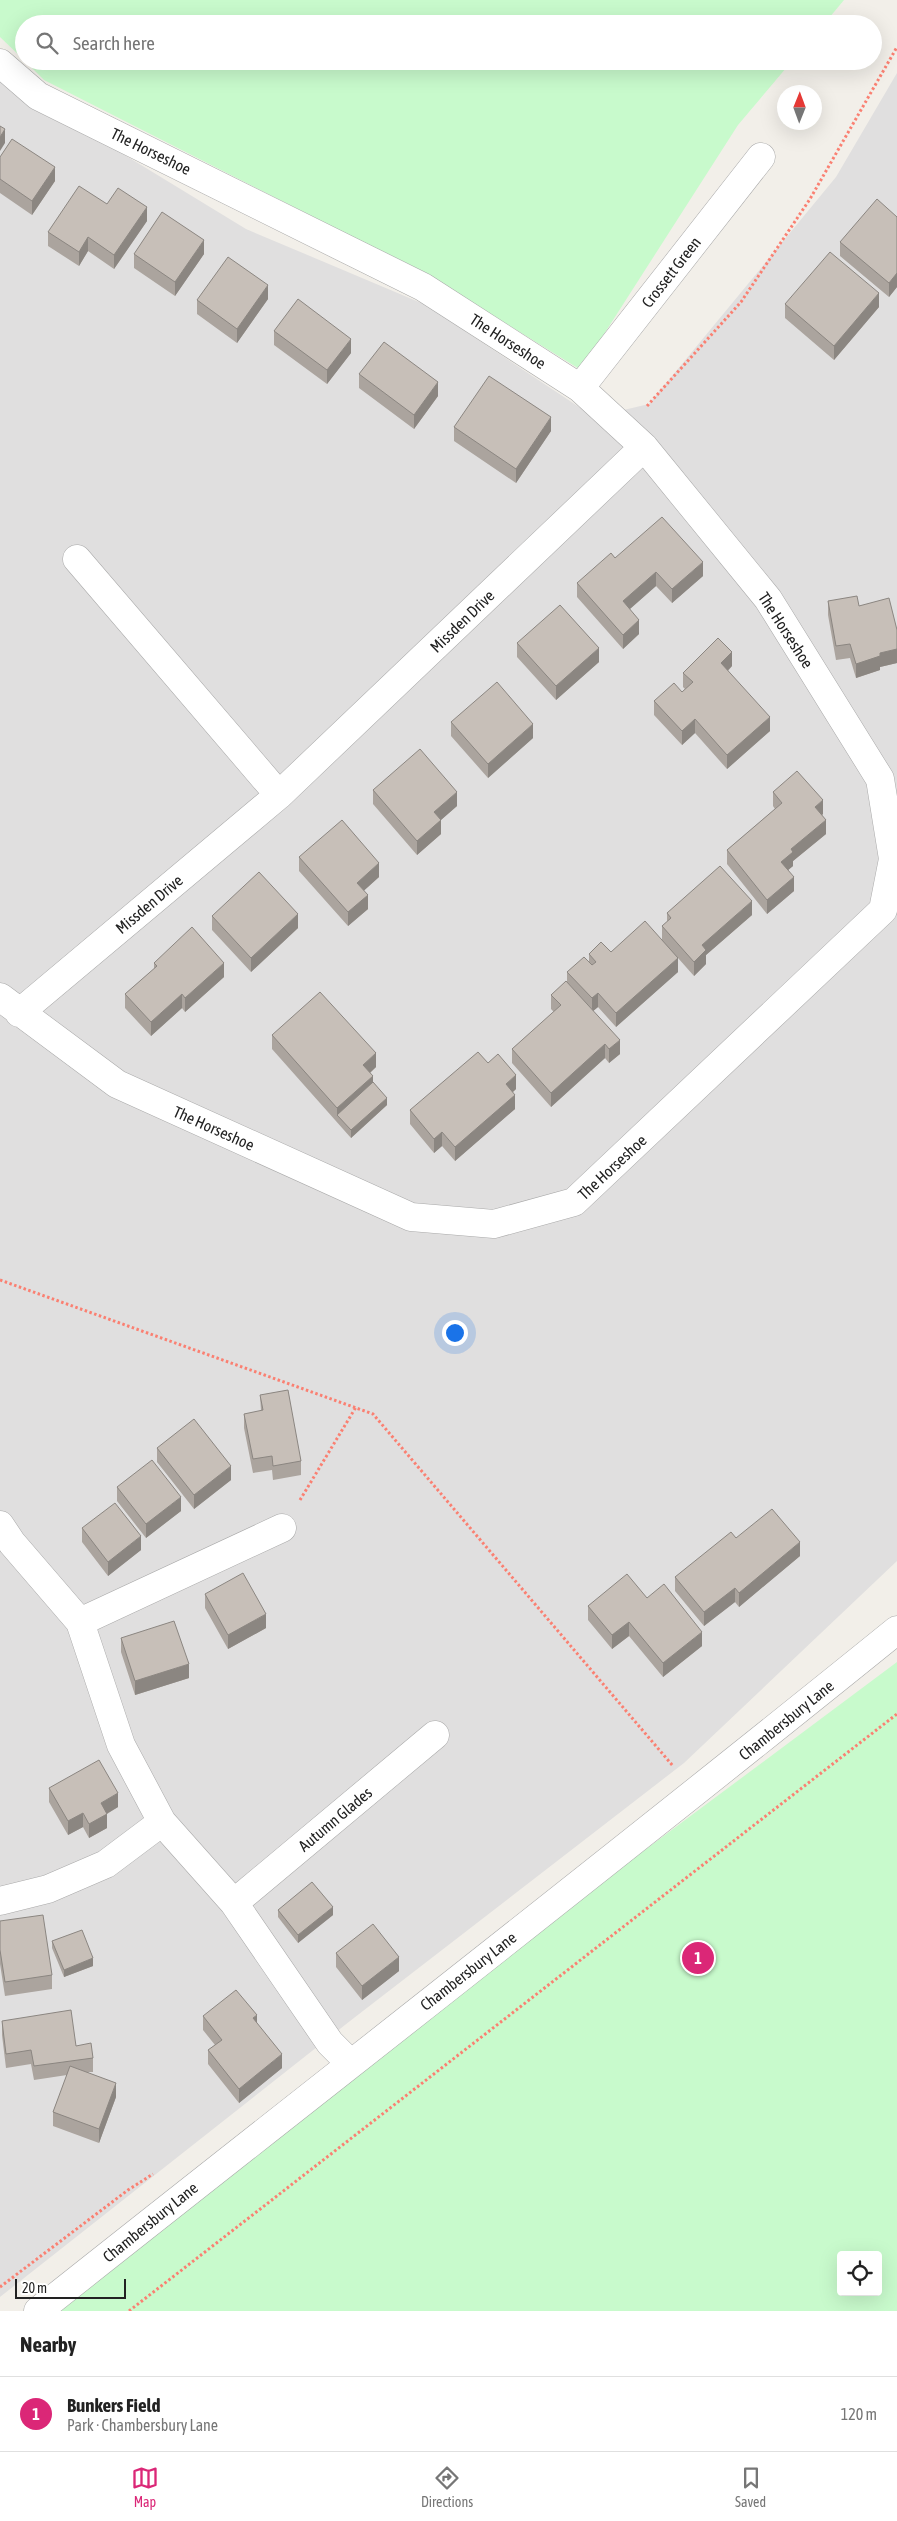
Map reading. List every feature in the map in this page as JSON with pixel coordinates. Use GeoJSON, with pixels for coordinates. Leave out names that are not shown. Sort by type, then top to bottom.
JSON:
{"type":"FeatureCollection","features":[{"type":"Feature","properties":{"kind":"street","name":"The Horseshoe"},"geometry":{"type":"LineString","coordinates":[[0,63],[38,96],[424,287],[580,388],[635,439],[768,599],[888,775],[893,859],[883,910],[574,1202],[494,1224],[412,1217],[117,1084],[9,1005]]}},
{"type":"Feature","properties":{"kind":"street","name":"Crossett Green"},"geometry":{"type":"LineString","coordinates":[[580,388],[761,157]]}},
{"type":"Feature","properties":{"kind":"street","name":"Missden Drive"},"geometry":{"type":"LineString","coordinates":[[9,1005],[280,795],[635,439]]}},
{"type":"Feature","properties":{"kind":"street"},"geometry":{"type":"LineString","coordinates":[[77,559],[280,795]]}},
{"type":"Feature","properties":{"kind":"street"},"geometry":{"type":"LineString","coordinates":[[80,1622],[282,1528]]}},
{"type":"Feature","properties":{"kind":"street"},"geometry":{"type":"LineString","coordinates":[[4,1540],[80,1622],[121,1746],[162,1822],[234,1903],[330,2043],[350,2063]]}},
{"type":"Feature","properties":{"kind":"street","name":"Chambersbury Lane"},"geometry":{"type":"LineString","coordinates":[[38,2311],[350,2063],[696,1793],[897,1630]]}},
{"type":"Feature","properties":{"kind":"street","name":"Autumn Glades"},"geometry":{"type":"LineString","coordinates":[[234,1903],[436,1735]]}},
{"type":"Feature","properties":{"kind":"street"},"geometry":{"type":"LineString","coordinates":[[0,1901],[48,1889],[106,1864],[162,1822]]}},
{"type":"Feature","properties":{"kind":"path"},"geometry":{"type":"LineString","coordinates":[[635,439],[741,302],[810,199],[897,47]]}},
{"type":"Feature","properties":{"kind":"path"},"geometry":{"type":"LineString","coordinates":[[0,1280],[373,1414],[696,1793]]}},
{"type":"Feature","properties":{"kind":"path"},"geometry":{"type":"LineString","coordinates":[[282,1528],[356,1407]]}},
{"type":"Feature","properties":{"kind":"path"},"geometry":{"type":"LineString","coordinates":[[129,2311],[897,1714]]}},
{"type":"Feature","properties":{"kind":"shaded area"},"geometry":{"type":"Polygon","coordinates":[[[897,73],[897,1561],[684,1763],[350,2021],[0,2297],[0,79],[246,229],[426,305],[594,417],[649,404],[836,177],[897,73]]]}},
{"type":"Feature","properties":{"kind":"green space"},"geometry":{"type":"Polygon","coordinates":[[[0,0],[844,0],[832,15],[15,15],[15,51],[0,37],[0,0]]]}},
{"type":"Feature","properties":{"kind":"green space"},"geometry":{"type":"Polygon","coordinates":[[[34,70],[784,70],[738,125],[581,370],[428,275],[44,80],[34,70]]]}},
{"type":"Feature","properties":{"kind":"green space"},"geometry":{"type":"Polygon","coordinates":[[[897,1662],[897,2311],[33,2311],[32,2307],[897,1662]]]}},
{"type":"Feature","properties":{"kind":"building"},"geometry":{"type":"Polygon","coordinates":[[[0,126],[5,129],[0,137],[0,126]]]}},
{"type":"Feature","properties":{"kind":"building"},"geometry":{"type":"Polygon","coordinates":[[[12,139],[55,167],[32,201],[0,179],[0,157],[12,139]]]}},
{"type":"Feature","properties":{"kind":"building"},"geometry":{"type":"Polygon","coordinates":[[[79,186],[107,204],[118,188],[147,207],[114,255],[88,237],[79,252],[48,232],[79,186]]]}},
{"type":"Feature","properties":{"kind":"building"},"geometry":{"type":"Polygon","coordinates":[[[877,199],[897,217],[897,273],[889,283],[840,242],[877,199]]]}},
{"type":"Feature","properties":{"kind":"building"},"geometry":{"type":"Polygon","coordinates":[[[162,212],[204,240],[175,282],[134,254],[162,212]]]}},
{"type":"Feature","properties":{"kind":"building"},"geometry":{"type":"Polygon","coordinates":[[[830,252],[879,293],[834,346],[785,304],[830,252]]]}},
{"type":"Feature","properties":{"kind":"building"},"geometry":{"type":"Polygon","coordinates":[[[228,257],[268,285],[237,329],[197,300],[228,257]]]}},
{"type":"Feature","properties":{"kind":"building"},"geometry":{"type":"Polygon","coordinates":[[[298,299],[351,339],[327,370],[274,331],[298,299]]]}},
{"type":"Feature","properties":{"kind":"building"},"geometry":{"type":"Polygon","coordinates":[[[384,342],[438,382],[414,415],[359,374],[384,342]]]}},
{"type":"Feature","properties":{"kind":"building"},"geometry":{"type":"Polygon","coordinates":[[[489,376],[551,417],[516,469],[454,427],[489,376]]]}},
{"type":"Feature","properties":{"kind":"building"},"geometry":{"type":"Polygon","coordinates":[[[662,517],[703,562],[672,589],[656,572],[623,601],[639,620],[623,635],[577,583],[611,553],[615,558],[662,517]]]}},
{"type":"Feature","properties":{"kind":"building"},"geometry":{"type":"Polygon","coordinates":[[[857,596],[859,606],[889,598],[897,630],[897,649],[880,653],[880,656],[856,664],[850,644],[836,646],[828,601],[857,596]]]}},
{"type":"Feature","properties":{"kind":"building"},"geometry":{"type":"Polygon","coordinates":[[[560,605],[599,648],[556,686],[517,643],[560,605]]]}},
{"type":"Feature","properties":{"kind":"building"},"geometry":{"type":"Polygon","coordinates":[[[718,638],[732,652],[721,663],[770,717],[727,755],[695,719],[682,731],[654,701],[674,683],[682,692],[693,682],[683,673],[718,638]]]}},
{"type":"Feature","properties":{"kind":"building"},"geometry":{"type":"Polygon","coordinates":[[[497,682],[533,724],[488,764],[451,722],[497,682]]]}},
{"type":"Feature","properties":{"kind":"building"},"geometry":{"type":"Polygon","coordinates":[[[420,749],[457,792],[434,812],[441,820],[417,841],[373,790],[420,749]]]}},
{"type":"Feature","properties":{"kind":"building"},"geometry":{"type":"Polygon","coordinates":[[[797,771],[823,800],[815,807],[826,820],[791,849],[793,852],[781,862],[794,877],[767,900],[727,850],[782,803],[773,792],[797,771]]]}},
{"type":"Feature","properties":{"kind":"building"},"geometry":{"type":"Polygon","coordinates":[[[342,820],[379,863],[357,883],[368,895],[348,912],[299,857],[342,820]]]}},
{"type":"Feature","properties":{"kind":"building"},"geometry":{"type":"Polygon","coordinates":[[[720,866],[752,901],[702,945],[706,950],[694,962],[662,926],[671,918],[667,913],[720,866]]]}},
{"type":"Feature","properties":{"kind":"building"},"geometry":{"type":"Polygon","coordinates":[[[259,872],[298,914],[251,958],[212,916],[259,872]]]}},
{"type":"Feature","properties":{"kind":"building"},"geometry":{"type":"Polygon","coordinates":[[[645,921],[678,958],[616,1013],[598,993],[592,998],[567,972],[584,957],[592,965],[596,962],[589,954],[601,942],[611,952],[645,921]]]}},
{"type":"Feature","properties":{"kind":"building"},"geometry":{"type":"Polygon","coordinates":[[[192,927],[224,963],[185,998],[182,994],[151,1022],[125,994],[157,966],[154,963],[192,927]]]}},
{"type":"Feature","properties":{"kind":"building"},"geometry":{"type":"Polygon","coordinates":[[[566,981],[620,1040],[609,1049],[605,1044],[551,1093],[512,1049],[561,1005],[551,995],[566,981]]]}},
{"type":"Feature","properties":{"kind":"building"},"geometry":{"type":"Polygon","coordinates":[[[320,992],[376,1053],[363,1065],[373,1076],[337,1108],[272,1035],[320,992]]]}},
{"type":"Feature","properties":{"kind":"building"},"geometry":{"type":"Polygon","coordinates":[[[478,1052],[488,1063],[498,1054],[516,1075],[506,1084],[515,1095],[455,1147],[442,1132],[434,1139],[410,1110],[478,1052]]]}},
{"type":"Feature","properties":{"kind":"building"},"geometry":{"type":"Polygon","coordinates":[[[373,1082],[387,1098],[351,1130],[337,1115],[373,1082]]]}},
{"type":"Feature","properties":{"kind":"building"},"geometry":{"type":"Polygon","coordinates":[[[288,1390],[301,1461],[273,1466],[272,1456],[253,1459],[244,1414],[263,1410],[260,1395],[288,1390]]]}},
{"type":"Feature","properties":{"kind":"building"},"geometry":{"type":"Polygon","coordinates":[[[194,1419],[231,1466],[194,1495],[157,1448],[194,1419]]]}},
{"type":"Feature","properties":{"kind":"building"},"geometry":{"type":"Polygon","coordinates":[[[152,1460],[181,1497],[146,1524],[117,1487],[152,1460]]]}},
{"type":"Feature","properties":{"kind":"building"},"geometry":{"type":"Polygon","coordinates":[[[115,1503],[141,1536],[108,1562],[82,1528],[115,1503]]]}},
{"type":"Feature","properties":{"kind":"building"},"geometry":{"type":"Polygon","coordinates":[[[772,1509],[800,1542],[739,1593],[735,1588],[704,1612],[675,1577],[731,1532],[736,1538],[772,1509]]]}},
{"type":"Feature","properties":{"kind":"building"},"geometry":{"type":"Polygon","coordinates":[[[243,1573],[266,1614],[228,1635],[205,1594],[243,1573]]]}},
{"type":"Feature","properties":{"kind":"building"},"geometry":{"type":"Polygon","coordinates":[[[627,1574],[647,1598],[664,1584],[702,1632],[663,1663],[629,1622],[612,1635],[588,1606],[627,1574]]]}},
{"type":"Feature","properties":{"kind":"building"},"geometry":{"type":"Polygon","coordinates":[[[174,1621],[189,1664],[135,1681],[121,1638],[174,1621]]]}},
{"type":"Feature","properties":{"kind":"building"},"geometry":{"type":"Polygon","coordinates":[[[99,1760],[118,1793],[101,1803],[107,1814],[89,1824],[83,1813],[68,1821],[49,1788],[99,1760]]]}},
{"type":"Feature","properties":{"kind":"building"},"geometry":{"type":"Polygon","coordinates":[[[312,1882],[333,1907],[298,1935],[278,1910],[312,1882]]]}},
{"type":"Feature","properties":{"kind":"building"},"geometry":{"type":"Polygon","coordinates":[[[43,1915],[52,1975],[5,1982],[0,1950],[0,1921],[43,1915]]]}},
{"type":"Feature","properties":{"kind":"building"},"geometry":{"type":"Polygon","coordinates":[[[373,1924],[399,1957],[362,1986],[336,1953],[373,1924]]]}},
{"type":"Feature","properties":{"kind":"building"},"geometry":{"type":"Polygon","coordinates":[[[82,1930],[93,1958],[64,1970],[52,1941],[82,1930]]]}},
{"type":"Feature","properties":{"kind":"building"},"geometry":{"type":"Polygon","coordinates":[[[236,1990],[257,2015],[253,2018],[282,2054],[239,2089],[208,2050],[222,2040],[203,2016],[236,1990]]]}},
{"type":"Feature","properties":{"kind":"building"},"geometry":{"type":"Polygon","coordinates":[[[71,2010],[76,2046],[91,2043],[93,2058],[34,2066],[31,2050],[6,2054],[2,2021],[71,2010]]]}},
{"type":"Feature","properties":{"kind":"building"},"geometry":{"type":"Polygon","coordinates":[[[70,2066],[116,2083],[99,2129],[53,2112],[70,2066]]]}},
{"type":"Feature","properties":{"kind":"place","name":"Bunkers Field"},"geometry":{"type":"Point","coordinates":[698,1958]}}]}
